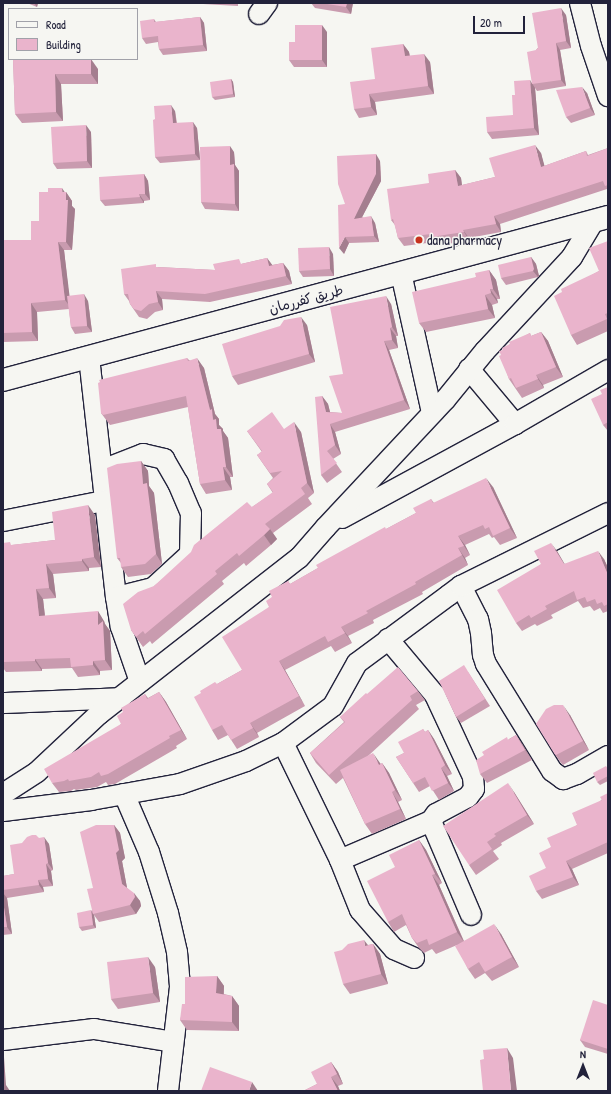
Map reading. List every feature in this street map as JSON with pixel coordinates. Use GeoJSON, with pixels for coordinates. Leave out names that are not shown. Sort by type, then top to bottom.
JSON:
{"type":"FeatureCollection","features":[{"type":"Feature","properties":{"kind":"main road","name":"طريق كفررمان"},"geometry":{"type":"LineString","coordinates":[[3,380],[601,219]]}},
{"type":"Feature","properties":{"kind":"street"},"geometry":{"type":"LineString","coordinates":[[580,3],[591,46],[608,96]]}},
{"type":"Feature","properties":{"kind":"street"},"geometry":{"type":"LineString","coordinates":[[3,794],[37,772],[99,714],[299,558],[432,413],[572,256],[601,219]]}},
{"type":"Feature","properties":{"kind":"street"},"geometry":{"type":"LineString","coordinates":[[401,273],[432,413]]}},
{"type":"Feature","properties":{"kind":"street"},"geometry":{"type":"LineString","coordinates":[[89,357],[116,597],[121,627],[140,682]]}},
{"type":"Feature","properties":{"kind":"street"},"geometry":{"type":"LineString","coordinates":[[469,370],[515,424]]}},
{"type":"Feature","properties":{"kind":"street"},"geometry":{"type":"LineString","coordinates":[[326,527],[515,424],[608,370]]}},
{"type":"Feature","properties":{"kind":"street"},"geometry":{"type":"LineString","coordinates":[[102,470],[144,454],[164,459],[178,483],[191,513],[190,554],[153,588],[116,597]]}},
{"type":"Feature","properties":{"kind":"street"},"geometry":{"type":"LineString","coordinates":[[3,521],[104,501]]}},
{"type":"Feature","properties":{"kind":"street"},"geometry":{"type":"LineString","coordinates":[[3,811],[124,794],[180,784],[246,761],[283,743],[332,706],[357,663],[462,586],[608,513]]}},
{"type":"Feature","properties":{"kind":"street"},"geometry":{"type":"LineString","coordinates":[[462,586],[478,619],[483,655],[486,664],[552,771],[564,779],[577,774],[608,756]]}},
{"type":"Feature","properties":{"kind":"street"},"geometry":{"type":"LineString","coordinates":[[340,860],[431,821],[436,814],[468,797],[474,789],[473,777],[435,695],[388,639]]}},
{"type":"Feature","properties":{"kind":"street"},"geometry":{"type":"LineString","coordinates":[[3,703],[121,698]]}},
{"type":"Feature","properties":{"kind":"street"},"geometry":{"type":"LineString","coordinates":[[283,743],[340,860],[360,910],[394,949],[414,958]]}},
{"type":"Feature","properties":{"kind":"street"},"geometry":{"type":"LineString","coordinates":[[124,794],[149,852],[168,913],[177,952],[180,987],[168,1091]]}},
{"type":"Feature","properties":{"kind":"street"},"geometry":{"type":"LineString","coordinates":[[431,821],[471,915]]}},
{"type":"Feature","properties":{"kind":"street"},"geometry":{"type":"LineString","coordinates":[[3,1040],[94,1029],[173,1042]]}},
{"type":"Feature","properties":{"kind":"building"},"geometry":{"type":"Polygon","coordinates":[[[321,3],[347,3],[346,7],[321,3]]]}},
{"type":"Feature","properties":{"kind":"building"},"geometry":{"type":"Polygon","coordinates":[[[561,8],[566,41],[556,43],[561,80],[532,84],[527,52],[538,48],[532,13],[561,8]]]}},
{"type":"Feature","properties":{"kind":"building"},"geometry":{"type":"Polygon","coordinates":[[[200,17],[203,45],[159,49],[158,36],[142,38],[140,21],[154,19],[154,22],[200,17]]]}},
{"type":"Feature","properties":{"kind":"building"},"geometry":{"type":"Polygon","coordinates":[[[295,25],[322,25],[322,60],[289,60],[289,42],[295,42],[295,25]]]}},
{"type":"Feature","properties":{"kind":"building"},"geometry":{"type":"Polygon","coordinates":[[[403,44],[405,56],[424,54],[428,86],[369,94],[371,107],[354,109],[350,82],[375,79],[371,48],[403,44]]]}},
{"type":"Feature","properties":{"kind":"building"},"geometry":{"type":"Polygon","coordinates":[[[13,60],[91,60],[91,74],[55,74],[56,112],[15,114],[13,60]]]}},
{"type":"Feature","properties":{"kind":"building"},"geometry":{"type":"Polygon","coordinates":[[[231,79],[233,94],[212,97],[210,82],[231,79]]]}},
{"type":"Feature","properties":{"kind":"building"},"geometry":{"type":"Polygon","coordinates":[[[530,80],[534,128],[487,132],[486,117],[513,115],[512,95],[515,95],[514,81],[530,80]]]}},
{"type":"Feature","properties":{"kind":"building"},"geometry":{"type":"Polygon","coordinates":[[[582,87],[590,108],[566,117],[556,90],[582,87]]]}},
{"type":"Feature","properties":{"kind":"building"},"geometry":{"type":"Polygon","coordinates":[[[171,105],[173,123],[193,122],[195,154],[155,157],[153,120],[155,119],[154,106],[171,105]]]}},
{"type":"Feature","properties":{"kind":"building"},"geometry":{"type":"Polygon","coordinates":[[[86,125],[87,161],[53,163],[51,127],[86,125]]]}},
{"type":"Feature","properties":{"kind":"building"},"geometry":{"type":"Polygon","coordinates":[[[535,145],[541,167],[586,151],[587,156],[608,148],[608,185],[605,186],[603,181],[494,216],[496,224],[463,230],[464,232],[431,237],[431,234],[398,238],[393,219],[391,220],[387,189],[429,183],[428,174],[455,170],[458,186],[495,177],[489,158],[535,145]]]}},
{"type":"Feature","properties":{"kind":"building"},"geometry":{"type":"Polygon","coordinates":[[[230,146],[230,165],[234,164],[235,204],[201,202],[200,147],[230,146]]]}},
{"type":"Feature","properties":{"kind":"building"},"geometry":{"type":"Polygon","coordinates":[[[376,154],[376,174],[354,219],[371,216],[374,236],[345,237],[339,248],[338,205],[345,204],[338,184],[337,156],[376,154]]]}},
{"type":"Feature","properties":{"kind":"building"},"geometry":{"type":"Polygon","coordinates":[[[144,174],[145,194],[139,194],[140,197],[100,200],[99,177],[144,174]]]}},
{"type":"Feature","properties":{"kind":"building"},"geometry":{"type":"Polygon","coordinates":[[[48,188],[62,188],[62,192],[66,192],[66,200],[68,200],[66,242],[58,242],[65,300],[31,303],[32,332],[3,333],[3,240],[31,240],[31,221],[39,221],[39,192],[48,192],[48,188]]]}},
{"type":"Feature","properties":{"kind":"building"},"geometry":{"type":"Polygon","coordinates":[[[608,241],[608,313],[605,314],[607,319],[571,335],[554,296],[562,292],[561,289],[599,271],[589,248],[608,241]]]}},
{"type":"Feature","properties":{"kind":"building"},"geometry":{"type":"Polygon","coordinates":[[[329,247],[330,269],[299,271],[298,248],[329,247]]]}},
{"type":"Feature","properties":{"kind":"building"},"geometry":{"type":"Polygon","coordinates":[[[531,257],[534,269],[533,271],[501,278],[498,265],[531,257]]]}},
{"type":"Feature","properties":{"kind":"building"},"geometry":{"type":"Polygon","coordinates":[[[267,258],[269,266],[283,263],[286,276],[205,294],[156,291],[158,302],[149,304],[141,311],[134,309],[130,304],[128,294],[124,294],[121,269],[156,264],[156,267],[215,270],[213,264],[239,259],[241,264],[267,258]]]}},
{"type":"Feature","properties":{"kind":"building"},"geometry":{"type":"Polygon","coordinates":[[[489,270],[493,289],[490,289],[491,293],[485,295],[488,309],[419,323],[412,292],[476,277],[475,273],[489,270]]]}},
{"type":"Feature","properties":{"kind":"building"},"geometry":{"type":"Polygon","coordinates":[[[84,294],[87,326],[71,327],[67,296],[84,294]]]}},
{"type":"Feature","properties":{"kind":"building"},"geometry":{"type":"Polygon","coordinates":[[[386,296],[392,327],[390,328],[392,340],[384,341],[404,400],[330,424],[335,445],[327,451],[337,463],[321,475],[315,397],[322,396],[326,412],[342,413],[329,376],[343,374],[330,307],[386,296]]]}},
{"type":"Feature","properties":{"kind":"building"},"geometry":{"type":"Polygon","coordinates":[[[301,317],[309,354],[232,376],[222,344],[280,326],[284,320],[301,317]]]}},
{"type":"Feature","properties":{"kind":"building"},"geometry":{"type":"Polygon","coordinates":[[[541,332],[556,367],[536,375],[538,379],[516,388],[511,378],[509,379],[499,356],[501,355],[499,351],[503,350],[502,348],[510,344],[509,342],[530,333],[531,336],[541,332]]]}},
{"type":"Feature","properties":{"kind":"building"},"geometry":{"type":"Polygon","coordinates":[[[187,358],[188,361],[197,358],[210,410],[212,409],[213,420],[216,419],[217,429],[221,429],[226,467],[223,467],[225,480],[200,484],[186,396],[103,415],[101,413],[99,380],[187,358]]]}},
{"type":"Feature","properties":{"kind":"building"},"geometry":{"type":"Polygon","coordinates":[[[608,387],[608,422],[603,425],[591,399],[602,394],[600,390],[608,387]]]}},
{"type":"Feature","properties":{"kind":"building"},"geometry":{"type":"Polygon","coordinates":[[[272,412],[284,429],[294,422],[307,483],[301,488],[305,494],[265,524],[270,529],[264,535],[239,556],[237,553],[215,571],[217,574],[145,634],[143,631],[136,637],[131,630],[123,604],[138,592],[154,586],[191,552],[194,545],[247,502],[252,507],[273,492],[267,484],[282,471],[270,473],[257,455],[262,451],[247,431],[272,412]]]}},
{"type":"Feature","properties":{"kind":"building"},"geometry":{"type":"Polygon","coordinates":[[[141,461],[143,484],[147,483],[156,554],[145,564],[121,567],[120,558],[117,558],[107,468],[117,464],[141,461]]]}},
{"type":"Feature","properties":{"kind":"building"},"geometry":{"type":"Polygon","coordinates":[[[486,478],[510,528],[493,536],[489,527],[485,529],[483,525],[458,536],[464,546],[458,548],[462,555],[415,582],[416,584],[366,611],[368,613],[341,627],[345,633],[328,642],[325,636],[279,661],[299,696],[250,723],[253,728],[231,740],[222,725],[212,730],[194,697],[201,693],[200,691],[215,682],[217,684],[242,670],[222,637],[269,607],[266,601],[272,597],[269,591],[288,581],[290,584],[318,568],[316,565],[385,527],[386,529],[416,513],[413,508],[431,499],[433,503],[486,478]]]}},
{"type":"Feature","properties":{"kind":"building"},"geometry":{"type":"Polygon","coordinates":[[[88,505],[94,557],[82,559],[82,561],[46,564],[49,588],[36,589],[39,616],[98,611],[98,625],[103,621],[105,660],[93,661],[93,665],[71,667],[70,658],[3,662],[3,543],[10,542],[11,545],[55,540],[52,512],[88,505]]]}},
{"type":"Feature","properties":{"kind":"building"},"geometry":{"type":"Polygon","coordinates":[[[551,543],[564,564],[598,551],[608,575],[608,604],[604,606],[602,602],[597,604],[595,599],[587,602],[585,597],[577,600],[574,591],[545,606],[547,609],[531,618],[529,615],[516,623],[497,590],[541,564],[534,551],[551,543]]]}},
{"type":"Feature","properties":{"kind":"building"},"geometry":{"type":"Polygon","coordinates":[[[464,665],[485,699],[456,717],[439,681],[464,665]]]}},
{"type":"Feature","properties":{"kind":"building"},"geometry":{"type":"Polygon","coordinates":[[[398,667],[418,691],[410,696],[412,700],[329,775],[310,753],[345,722],[340,717],[366,693],[367,694],[398,667]]]}},
{"type":"Feature","properties":{"kind":"building"},"geometry":{"type":"Polygon","coordinates":[[[159,692],[181,730],[108,774],[101,776],[99,772],[91,777],[69,781],[68,779],[52,783],[44,769],[121,724],[117,716],[123,712],[121,708],[145,694],[147,699],[159,692]]]}},
{"type":"Feature","properties":{"kind":"building"},"geometry":{"type":"Polygon","coordinates":[[[554,705],[563,705],[583,741],[556,755],[536,724],[546,709],[554,705]]]}},
{"type":"Feature","properties":{"kind":"building"},"geometry":{"type":"Polygon","coordinates":[[[423,729],[425,732],[428,730],[445,765],[441,768],[448,783],[432,791],[425,777],[413,783],[396,757],[404,753],[398,742],[423,729]]]}},
{"type":"Feature","properties":{"kind":"building"},"geometry":{"type":"Polygon","coordinates":[[[516,735],[525,750],[480,774],[476,760],[484,755],[482,752],[507,737],[508,740],[516,735]]]}},
{"type":"Feature","properties":{"kind":"building"},"geometry":{"type":"Polygon","coordinates":[[[373,753],[379,765],[382,763],[395,790],[392,792],[400,809],[365,824],[340,770],[373,753]]]}},
{"type":"Feature","properties":{"kind":"building"},"geometry":{"type":"Polygon","coordinates":[[[606,766],[608,769],[608,776],[597,782],[593,773],[606,766]]]}},
{"type":"Feature","properties":{"kind":"building"},"geometry":{"type":"Polygon","coordinates":[[[508,783],[527,815],[494,834],[496,836],[487,842],[492,849],[469,865],[443,826],[508,783]]]}},
{"type":"Feature","properties":{"kind":"building"},"geometry":{"type":"Polygon","coordinates":[[[608,793],[608,842],[566,861],[573,877],[536,891],[529,876],[546,868],[539,853],[551,847],[547,838],[577,825],[572,813],[602,800],[600,797],[608,793]]]}},
{"type":"Feature","properties":{"kind":"building"},"geometry":{"type":"Polygon","coordinates":[[[96,825],[114,825],[119,850],[116,853],[122,884],[134,893],[135,897],[130,905],[93,914],[87,889],[93,888],[80,832],[96,825]]]}},
{"type":"Feature","properties":{"kind":"building"},"geometry":{"type":"Polygon","coordinates":[[[36,835],[39,838],[44,837],[48,863],[46,864],[48,879],[38,880],[39,885],[3,890],[3,876],[14,874],[10,845],[22,843],[27,837],[36,835]]]}},
{"type":"Feature","properties":{"kind":"building"},"geometry":{"type":"Polygon","coordinates":[[[419,840],[435,874],[432,875],[457,932],[429,945],[427,939],[417,943],[412,938],[402,914],[388,922],[367,881],[395,867],[389,855],[419,840]]]}},
{"type":"Feature","properties":{"kind":"building"},"geometry":{"type":"Polygon","coordinates":[[[3,901],[7,927],[3,927],[3,901]]]}},
{"type":"Feature","properties":{"kind":"building"},"geometry":{"type":"Polygon","coordinates":[[[91,910],[93,925],[79,927],[77,913],[91,910]]]}},
{"type":"Feature","properties":{"kind":"building"},"geometry":{"type":"Polygon","coordinates":[[[494,924],[512,957],[485,972],[479,962],[468,969],[455,946],[494,924]]]}},
{"type":"Feature","properties":{"kind":"building"},"geometry":{"type":"Polygon","coordinates":[[[364,940],[365,946],[373,944],[381,974],[343,984],[334,952],[342,950],[348,944],[364,940]]]}},
{"type":"Feature","properties":{"kind":"building"},"geometry":{"type":"Polygon","coordinates":[[[148,957],[153,993],[111,999],[107,962],[148,957]]]}},
{"type":"Feature","properties":{"kind":"building"},"geometry":{"type":"Polygon","coordinates":[[[217,976],[216,993],[232,996],[232,1022],[180,1020],[182,1004],[185,1004],[185,977],[217,976]]]}},
{"type":"Feature","properties":{"kind":"building"},"geometry":{"type":"Polygon","coordinates":[[[593,1000],[608,1005],[608,1049],[580,1040],[593,1000]]]}},
{"type":"Feature","properties":{"kind":"building"},"geometry":{"type":"Polygon","coordinates":[[[507,1048],[511,1091],[483,1091],[480,1060],[484,1059],[483,1050],[507,1048]]]}},
{"type":"Feature","properties":{"kind":"building"},"geometry":{"type":"Polygon","coordinates":[[[331,1062],[337,1074],[331,1077],[338,1091],[303,1091],[317,1084],[311,1072],[331,1062]]]}},
{"type":"Feature","properties":{"kind":"building"},"geometry":{"type":"Polygon","coordinates":[[[210,1067],[252,1082],[249,1091],[201,1091],[210,1067]]]}},
{"type":"Feature","properties":{"kind":"place","name":"dana pharmacy"},"geometry":{"type":"Point","coordinates":[419,240]}}]}
